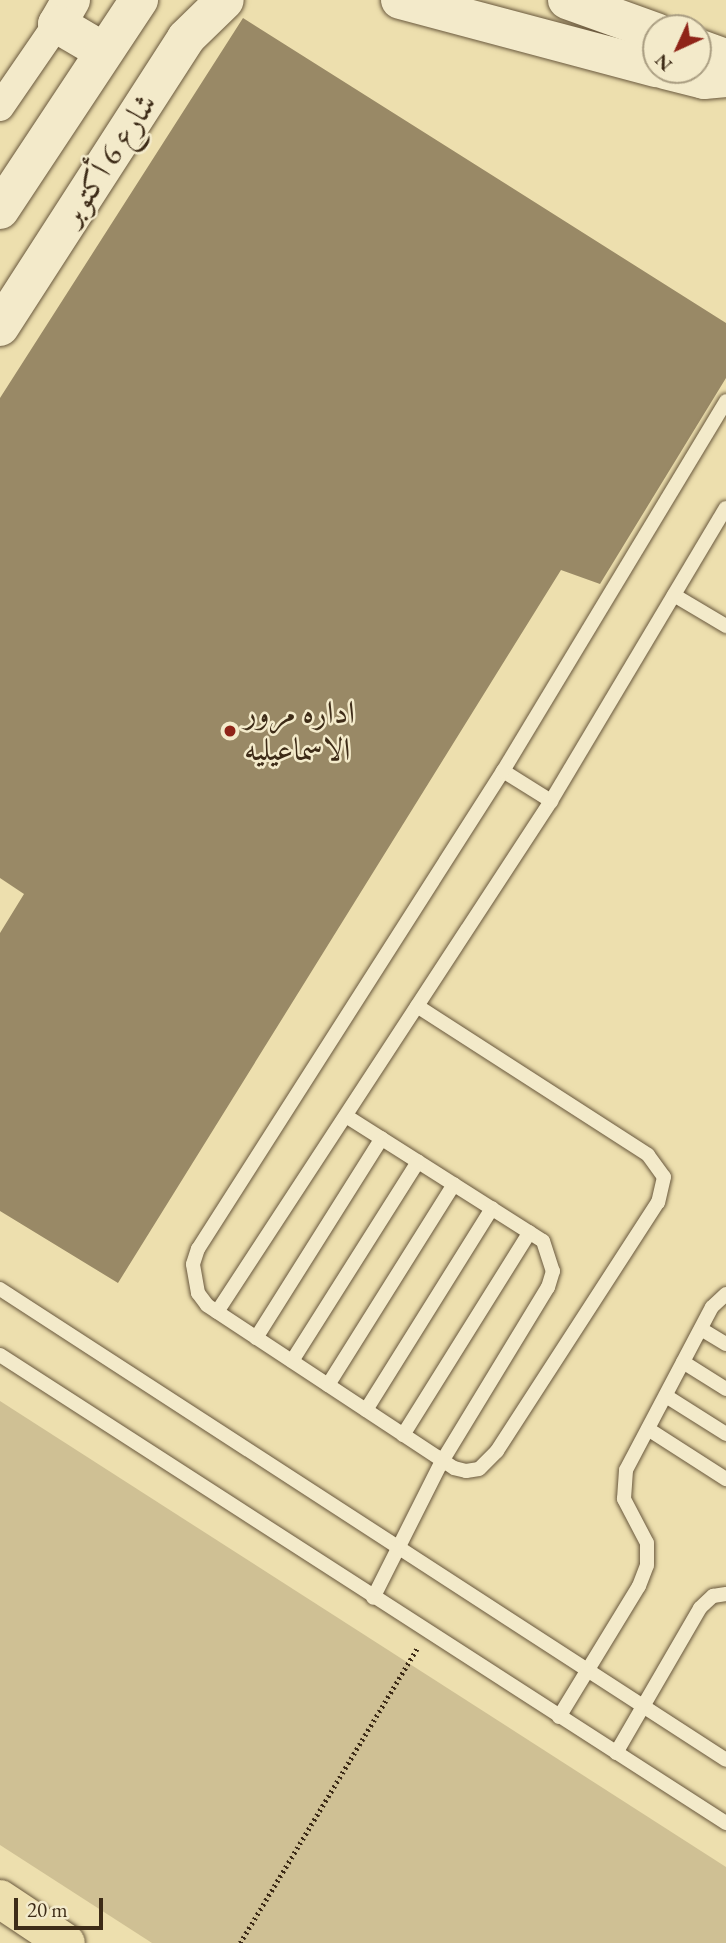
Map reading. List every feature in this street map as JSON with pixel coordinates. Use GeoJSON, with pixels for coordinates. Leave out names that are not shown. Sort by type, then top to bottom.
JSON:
{"type":"FeatureCollection","features":[{"type":"Feature","properties":{"kind":"main road"},"geometry":{"type":"LineString","coordinates":[[0,1899],[66,1943]]}},
{"type":"Feature","properties":{"kind":"street","name":"شارع 6 أكتوبر"},"geometry":{"type":"LineString","coordinates":[[0,210],[139,0]]}},
{"type":"Feature","properties":{"kind":"street","name":"شارع 6 أكتوبر"},"geometry":{"type":"LineString","coordinates":[[0,327],[186,38],[225,0]]}},
{"type":"Feature","properties":{"kind":"street"},"geometry":{"type":"LineString","coordinates":[[400,0],[642,64]]}},
{"type":"Feature","properties":{"kind":"street"},"geometry":{"type":"LineString","coordinates":[[567,0],[642,27]]}},
{"type":"Feature","properties":{"kind":"street"},"geometry":{"type":"LineString","coordinates":[[0,107],[64,12],[103,51]]}},
{"type":"Feature","properties":{"kind":"lane"},"geometry":{"type":"LineString","coordinates":[[417,1006],[648,1155],[664,1177],[658,1202],[490,1462],[466,1471],[442,1461],[217,1312],[198,1293],[193,1279],[198,1250],[503,771],[726,401]]}},
{"type":"Feature","properties":{"kind":"lane"},"geometry":{"type":"LineString","coordinates":[[217,1312],[551,801],[726,508]]}},
{"type":"Feature","properties":{"kind":"lane"},"geometry":{"type":"LineString","coordinates":[[674,595],[726,626]]}},
{"type":"Feature","properties":{"kind":"lane"},"geometry":{"type":"LineString","coordinates":[[503,771],[551,801]]}},
{"type":"Feature","properties":{"kind":"lane"},"geometry":{"type":"LineString","coordinates":[[346,1116],[543,1241],[551,1254],[553,1271],[548,1287],[442,1461],[373,1598]]}},
{"type":"Feature","properties":{"kind":"lane"},"geometry":{"type":"LineString","coordinates":[[256,1338],[382,1138]]}},
{"type":"Feature","properties":{"kind":"lane"},"geometry":{"type":"LineString","coordinates":[[292,1361],[418,1162]]}},
{"type":"Feature","properties":{"kind":"lane"},"geometry":{"type":"LineString","coordinates":[[328,1385],[454,1184]]}},
{"type":"Feature","properties":{"kind":"lane"},"geometry":{"type":"LineString","coordinates":[[366,1410],[492,1209]]}},
{"type":"Feature","properties":{"kind":"lane"},"geometry":{"type":"LineString","coordinates":[[403,1435],[530,1233]]}},
{"type":"Feature","properties":{"kind":"lane"},"geometry":{"type":"LineString","coordinates":[[0,1289],[726,1760]]}},
{"type":"Feature","properties":{"kind":"lane"},"geometry":{"type":"LineString","coordinates":[[559,1717],[639,1586],[647,1565],[647,1543],[624,1499],[623,1485],[648,1429],[712,1307],[726,1294]]}},
{"type":"Feature","properties":{"kind":"lane"},"geometry":{"type":"LineString","coordinates":[[701,1329],[726,1344]]}},
{"type":"Feature","properties":{"kind":"lane"},"geometry":{"type":"LineString","coordinates":[[0,1355],[373,1598],[726,1823]]}},
{"type":"Feature","properties":{"kind":"lane"},"geometry":{"type":"LineString","coordinates":[[683,1362],[726,1389]]}},
{"type":"Feature","properties":{"kind":"lane"},"geometry":{"type":"LineString","coordinates":[[666,1396],[726,1434]]}},
{"type":"Feature","properties":{"kind":"lane"},"geometry":{"type":"LineString","coordinates":[[648,1429],[726,1479]]}},
{"type":"Feature","properties":{"kind":"lane"},"geometry":{"type":"LineString","coordinates":[[616,1753],[700,1608],[713,1596],[726,1594]]}},
{"type":"Feature","properties":{"kind":"path"},"geometry":{"type":"LineString","coordinates":[[240,1943],[426,1632]]}},
{"type":"Feature","properties":{"kind":"shaded area"},"geometry":{"type":"Polygon","coordinates":[[[0,1401],[726,1867],[726,1943],[152,1943],[0,1845],[0,1401]]]}},
{"type":"Feature","properties":{"kind":"building","name":"اداره مرور الاسماعيليه"},"geometry":{"type":"Polygon","coordinates":[[[243,18],[726,323],[726,378],[600,584],[561,570],[118,1283],[0,1211],[0,933],[24,894],[0,878],[0,398],[243,18]]]}},
{"type":"Feature","properties":{"kind":"place","name":"اداره مرور الاسماعيليه"},"geometry":{"type":"Point","coordinates":[230,731]}}]}
